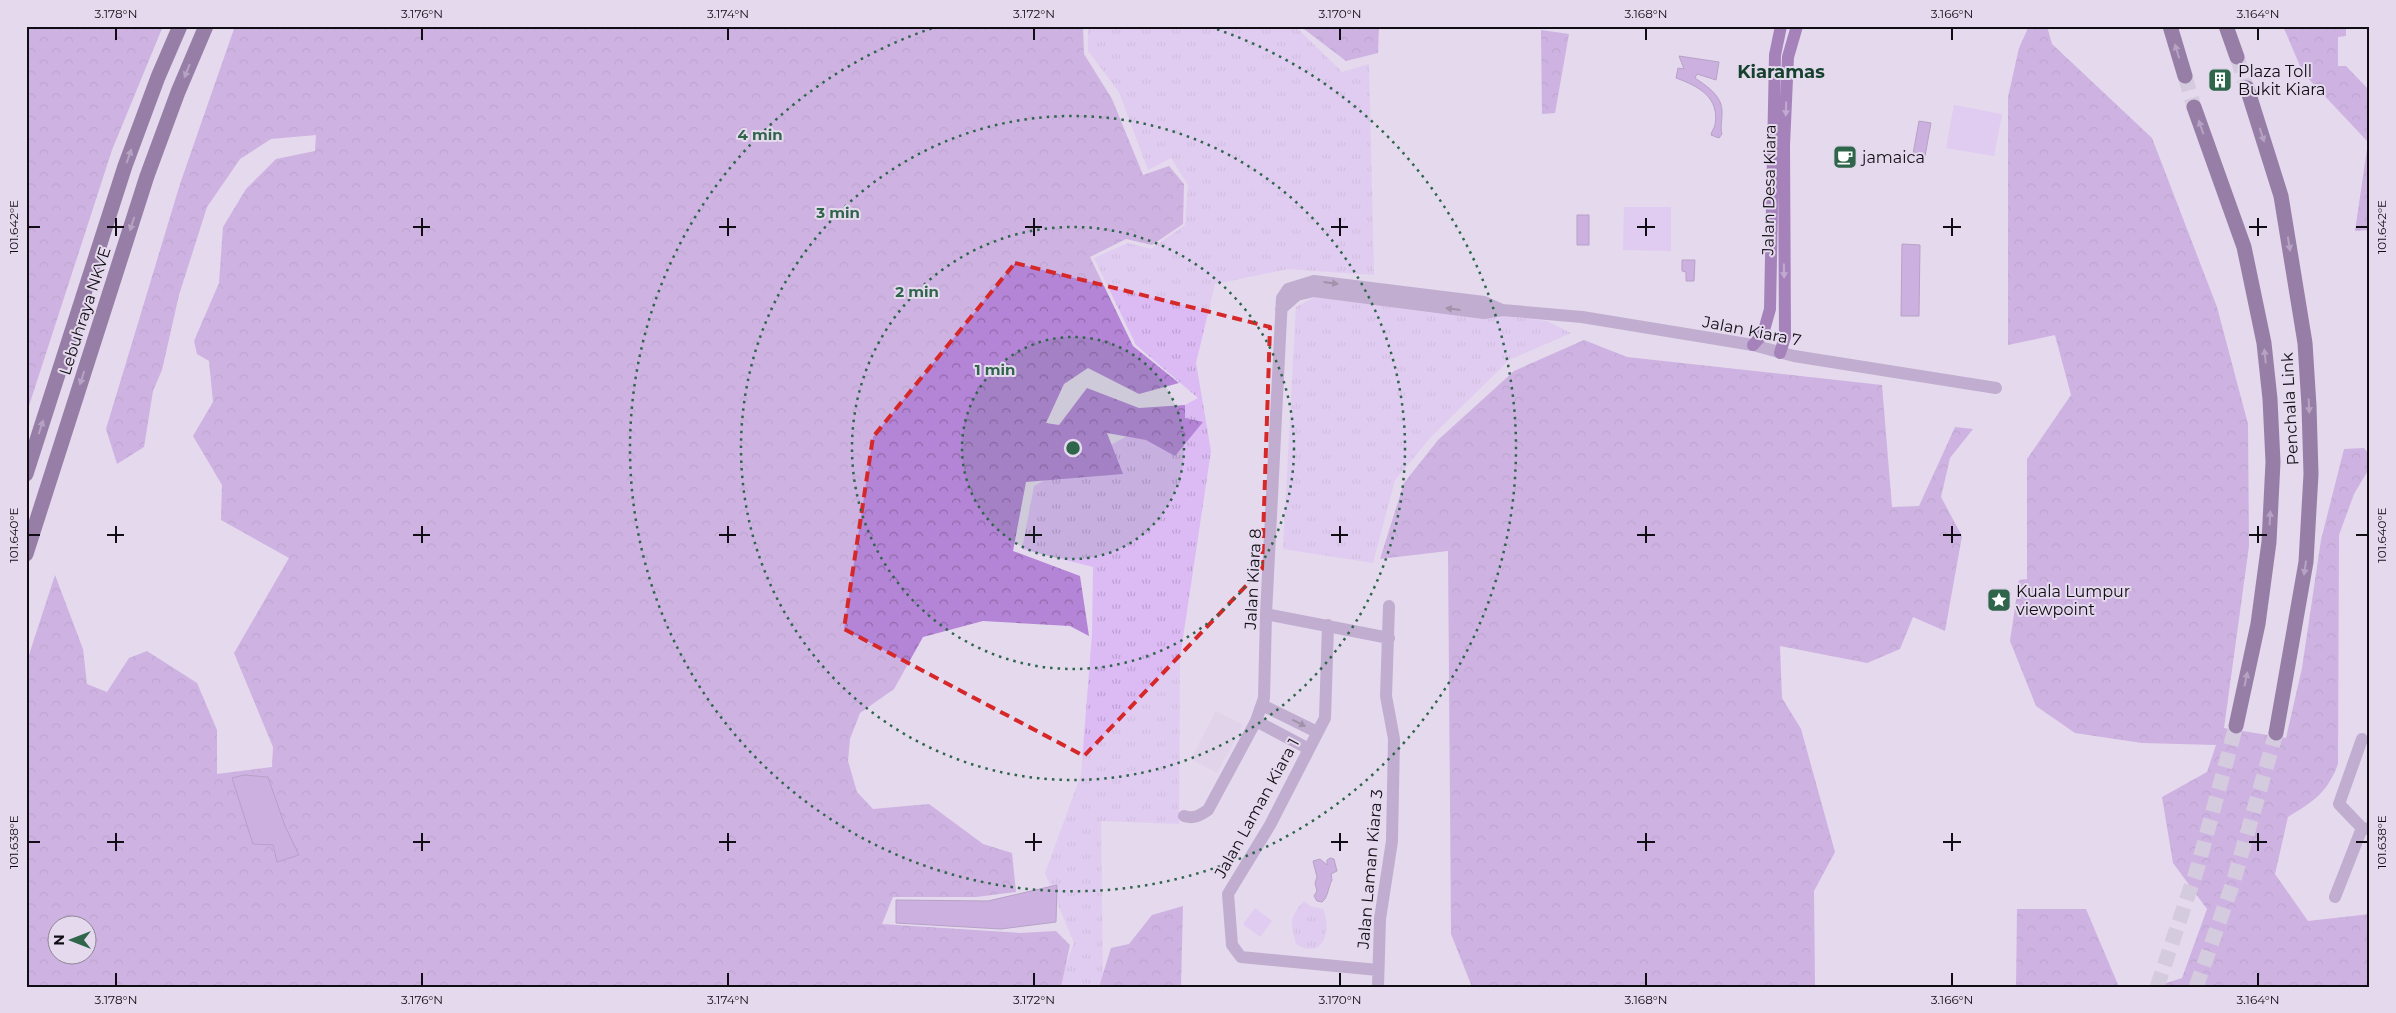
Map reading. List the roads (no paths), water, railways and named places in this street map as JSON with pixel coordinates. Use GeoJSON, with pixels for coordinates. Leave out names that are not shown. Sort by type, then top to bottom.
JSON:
{"type":"FeatureCollection","features":[{"type":"Feature","properties":{"kind":"highway","name":"Lebuhraya NKVE"},"geometry":{"type":"LineString","coordinates":[[26,474],[125,166],[158,77],[180,26]]}},
{"type":"Feature","properties":{"kind":"highway","name":"Lebuhraya NKVE"},"geometry":{"type":"LineString","coordinates":[[26,554],[148,176],[178,92],[206,26]]}},
{"type":"Feature","properties":{"kind":"highway"},"geometry":{"type":"LineString","coordinates":[[2170,26],[2185,76]]}},
{"type":"Feature","properties":{"kind":"highway"},"geometry":{"type":"LineString","coordinates":[[2226,26],[2237,57]]}},
{"type":"Feature","properties":{"kind":"highway","name":"Penchala Link"},"geometry":{"type":"LineString","coordinates":[[2247,88],[2281,196],[2305,343],[2309,406],[2311,474],[2306,562],[2276,733]]}},
{"type":"Feature","properties":{"kind":"highway","name":"Penchala Link"},"geometry":{"type":"LineString","coordinates":[[2194,107],[2244,247],[2264,343],[2270,399],[2273,462],[2269,542],[2258,624],[2236,726]]}},
{"type":"Feature","properties":{"kind":"main road","name":"Jalan Desa Kiara"},"geometry":{"type":"LineString","coordinates":[[1753,345],[1767,325],[1770,309],[1775,55],[1781,26]]}},
{"type":"Feature","properties":{"kind":"main road","name":"Jalan Desa Kiara"},"geometry":{"type":"LineString","coordinates":[[1780,353],[1785,337],[1784,145],[1788,57],[1797,26]]}},
{"type":"Feature","properties":{"kind":"street","name":"Jalan Kiara 8"},"geometry":{"type":"LineString","coordinates":[[1184,816],[1192,818],[1200,816],[1208,810],[1256,721],[1262,705],[1282,298],[1288,289],[1314,281],[1484,302],[1502,310]]}},
{"type":"Feature","properties":{"kind":"street","name":"Jalan Kiara 7"},"geometry":{"type":"LineString","coordinates":[[1502,310],[1582,317],[1753,345],[1780,353],[1996,388]]}},
{"type":"Feature","properties":{"kind":"street","name":"Jalan Laman Kiara 3"},"geometry":{"type":"LineString","coordinates":[[1378,987],[1380,919],[1392,841],[1394,739],[1386,696],[1389,606]]}},
{"type":"Feature","properties":{"kind":"street"},"geometry":{"type":"LineString","coordinates":[[1266,614],[1388,638]]}},
{"type":"Feature","properties":{"kind":"street","name":"Jalan Laman Kiara 1"},"geometry":{"type":"LineString","coordinates":[[1328,625],[1325,718],[1270,825],[1228,894],[1232,945],[1241,957],[1378,970]]}},
{"type":"Feature","properties":{"kind":"street"},"geometry":{"type":"LineString","coordinates":[[1262,705],[1317,732]]}},
{"type":"Feature","properties":{"kind":"street"},"geometry":{"type":"LineString","coordinates":[[1256,721],[1309,749]]}},
{"type":"Feature","properties":{"kind":"street"},"geometry":{"type":"LineString","coordinates":[[2335,897],[2366,828],[2339,804],[2362,739]]}},
{"type":"Feature","properties":{"kind":"tunnel"},"geometry":{"type":"LineString","coordinates":[[2237,57],[2247,88]]}},
{"type":"Feature","properties":{"kind":"tunnel"},"geometry":{"type":"LineString","coordinates":[[2185,76],[2194,107]]}},
{"type":"Feature","properties":{"kind":"tunnel"},"geometry":{"type":"LineString","coordinates":[[2157,987],[2198,866],[2236,726]]}},
{"type":"Feature","properties":{"kind":"tunnel"},"geometry":{"type":"LineString","coordinates":[[2196,987],[2233,883],[2276,733]]}},
{"type":"Feature","properties":{"kind":"place","name":"Plaza Toll Bukit Kiara"},"geometry":{"type":"Point","coordinates":[2220,80]}},
{"type":"Feature","properties":{"kind":"place","name":"jamaica"},"geometry":{"type":"Point","coordinates":[1845,157]}},
{"type":"Feature","properties":{"kind":"place","name":"Kuala Lumpur viewpoint"},"geometry":{"type":"Point","coordinates":[1999,600]}},
{"type":"Feature","properties":{"kind":"district","name":"Kiaramas"},"geometry":{"type":"Point","coordinates":[1781,72]}}]}
